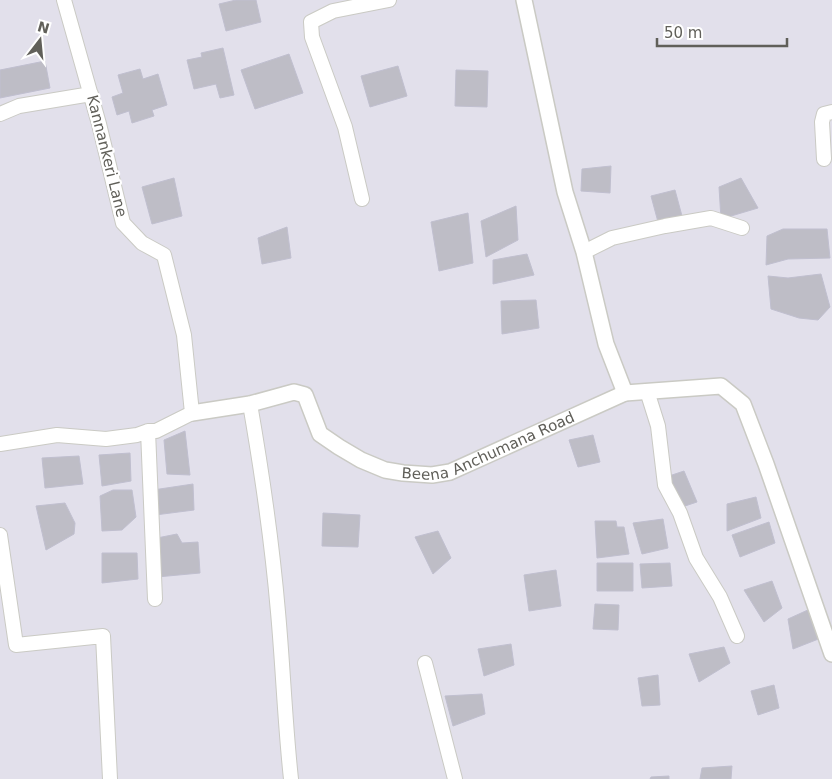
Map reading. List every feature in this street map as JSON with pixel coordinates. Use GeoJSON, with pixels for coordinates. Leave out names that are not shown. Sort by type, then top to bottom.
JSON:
{"type":"FeatureCollection","features":[{"type":"Feature","properties":{"kind":"street","name":"Kannankeri Lane"},"geometry":{"type":"LineString","coordinates":[[64,0],[91,94],[123,223],[142,243],[164,255],[184,335],[192,413]]}},
{"type":"Feature","properties":{"kind":"street"},"geometry":{"type":"LineString","coordinates":[[362,199],[345,127],[312,37],[311,22],[333,11],[389,0]]}},
{"type":"Feature","properties":{"kind":"street"},"geometry":{"type":"LineString","coordinates":[[524,0],[565,192],[584,252],[606,344],[625,393]]}},
{"type":"Feature","properties":{"kind":"street"},"geometry":{"type":"LineString","coordinates":[[0,114],[19,106],[91,94]]}},
{"type":"Feature","properties":{"kind":"street"},"geometry":{"type":"LineString","coordinates":[[824,159],[822,122],[824,114],[832,112]]}},
{"type":"Feature","properties":{"kind":"street"},"geometry":{"type":"LineString","coordinates":[[584,252],[612,238],[711,218],[742,228]]}},
{"type":"Feature","properties":{"kind":"street","name":"Beena Anchumana Road"},"geometry":{"type":"LineString","coordinates":[[0,444],[57,435],[106,439],[137,435],[148,431],[156,431],[192,413],[250,404],[294,392],[305,395],[320,434],[339,447],[361,460],[385,470],[403,474],[432,475],[450,472],[625,393],[721,386],[743,404],[766,464],[832,654]]}},
{"type":"Feature","properties":{"kind":"street"},"geometry":{"type":"LineString","coordinates":[[647,391],[658,426],[665,485],[680,513],[696,558],[720,597],[737,636]]}},
{"type":"Feature","properties":{"kind":"street"},"geometry":{"type":"LineString","coordinates":[[250,404],[268,520],[278,610],[292,779]]}},
{"type":"Feature","properties":{"kind":"street"},"geometry":{"type":"LineString","coordinates":[[148,431],[155,599]]}},
{"type":"Feature","properties":{"kind":"street"},"geometry":{"type":"LineString","coordinates":[[0,535],[16,645],[103,636],[110,779]]}},
{"type":"Feature","properties":{"kind":"street"},"geometry":{"type":"LineString","coordinates":[[425,663],[455,779]]}},
{"type":"Feature","properties":{"kind":"building"},"geometry":{"type":"Polygon","coordinates":[[[236,0],[256,0],[261,22],[226,31],[219,4],[236,0]]]}},
{"type":"Feature","properties":{"kind":"building"},"geometry":{"type":"Polygon","coordinates":[[[223,48],[234,95],[220,98],[216,84],[194,89],[187,60],[202,57],[201,53],[223,48]]]}},
{"type":"Feature","properties":{"kind":"building"},"geometry":{"type":"Polygon","coordinates":[[[289,54],[303,93],[255,109],[241,70],[289,54]]]}},
{"type":"Feature","properties":{"kind":"building"},"geometry":{"type":"Polygon","coordinates":[[[45,61],[50,88],[0,98],[0,70],[45,61]]]}},
{"type":"Feature","properties":{"kind":"building"},"geometry":{"type":"Polygon","coordinates":[[[398,66],[407,96],[370,107],[361,76],[398,66]]]}},
{"type":"Feature","properties":{"kind":"building"},"geometry":{"type":"Polygon","coordinates":[[[140,69],[143,79],[158,74],[167,105],[152,110],[154,116],[132,123],[129,111],[117,115],[112,97],[123,93],[118,75],[140,69]]]}},
{"type":"Feature","properties":{"kind":"building"},"geometry":{"type":"Polygon","coordinates":[[[456,70],[488,71],[487,107],[455,106],[456,70]]]}},
{"type":"Feature","properties":{"kind":"building"},"geometry":{"type":"Polygon","coordinates":[[[611,166],[610,193],[581,191],[582,169],[611,166]]]}},
{"type":"Feature","properties":{"kind":"building"},"geometry":{"type":"Polygon","coordinates":[[[174,178],[182,216],[152,224],[142,187],[174,178]]]}},
{"type":"Feature","properties":{"kind":"building"},"geometry":{"type":"Polygon","coordinates":[[[741,178],[758,208],[721,219],[719,187],[741,178]]]}},
{"type":"Feature","properties":{"kind":"building"},"geometry":{"type":"Polygon","coordinates":[[[675,190],[682,216],[658,222],[651,196],[675,190]]]}},
{"type":"Feature","properties":{"kind":"building"},"geometry":{"type":"Polygon","coordinates":[[[516,206],[518,240],[486,257],[481,221],[516,206]]]}},
{"type":"Feature","properties":{"kind":"building"},"geometry":{"type":"Polygon","coordinates":[[[468,213],[473,263],[439,271],[431,222],[468,213]]]}},
{"type":"Feature","properties":{"kind":"building"},"geometry":{"type":"Polygon","coordinates":[[[287,227],[291,258],[262,264],[258,238],[287,227]]]}},
{"type":"Feature","properties":{"kind":"building"},"geometry":{"type":"Polygon","coordinates":[[[783,229],[827,229],[830,258],[788,259],[766,265],[767,236],[783,229]]]}},
{"type":"Feature","properties":{"kind":"building"},"geometry":{"type":"Polygon","coordinates":[[[527,254],[534,275],[493,284],[493,260],[527,254]]]}},
{"type":"Feature","properties":{"kind":"building"},"geometry":{"type":"Polygon","coordinates":[[[821,274],[830,307],[818,320],[799,318],[771,309],[768,276],[788,278],[821,274]]]}},
{"type":"Feature","properties":{"kind":"building"},"geometry":{"type":"Polygon","coordinates":[[[536,300],[539,328],[502,334],[501,301],[536,300]]]}},
{"type":"Feature","properties":{"kind":"building"},"geometry":{"type":"Polygon","coordinates":[[[185,431],[190,475],[167,474],[164,440],[185,431]]]}},
{"type":"Feature","properties":{"kind":"building"},"geometry":{"type":"Polygon","coordinates":[[[593,435],[600,462],[578,467],[569,440],[593,435]]]}},
{"type":"Feature","properties":{"kind":"building"},"geometry":{"type":"Polygon","coordinates":[[[130,453],[131,481],[102,486],[99,455],[130,453]]]}},
{"type":"Feature","properties":{"kind":"building"},"geometry":{"type":"Polygon","coordinates":[[[79,456],[83,484],[45,488],[42,458],[79,456]]]}},
{"type":"Feature","properties":{"kind":"building"},"geometry":{"type":"Polygon","coordinates":[[[684,471],[697,502],[682,507],[669,476],[684,471]]]}},
{"type":"Feature","properties":{"kind":"building"},"geometry":{"type":"Polygon","coordinates":[[[193,484],[194,510],[155,515],[153,490],[193,484]]]}},
{"type":"Feature","properties":{"kind":"building"},"geometry":{"type":"Polygon","coordinates":[[[113,490],[132,490],[136,517],[122,530],[102,531],[100,496],[113,490]]]}},
{"type":"Feature","properties":{"kind":"building"},"geometry":{"type":"Polygon","coordinates":[[[756,497],[761,518],[727,531],[727,504],[756,497]]]}},
{"type":"Feature","properties":{"kind":"building"},"geometry":{"type":"Polygon","coordinates":[[[65,503],[75,523],[74,534],[46,550],[36,506],[65,503]]]}},
{"type":"Feature","properties":{"kind":"building"},"geometry":{"type":"Polygon","coordinates":[[[323,513],[360,515],[358,547],[322,546],[323,513]]]}},
{"type":"Feature","properties":{"kind":"building"},"geometry":{"type":"Polygon","coordinates":[[[663,519],[668,548],[642,554],[633,523],[663,519]]]}},
{"type":"Feature","properties":{"kind":"building"},"geometry":{"type":"Polygon","coordinates":[[[595,521],[616,521],[617,527],[624,527],[629,554],[597,558],[595,521]]]}},
{"type":"Feature","properties":{"kind":"building"},"geometry":{"type":"Polygon","coordinates":[[[769,522],[775,543],[740,557],[732,535],[769,522]]]}},
{"type":"Feature","properties":{"kind":"building"},"geometry":{"type":"Polygon","coordinates":[[[438,531],[451,558],[433,574],[415,537],[438,531]]]}},
{"type":"Feature","properties":{"kind":"building"},"geometry":{"type":"Polygon","coordinates":[[[177,534],[182,543],[198,542],[200,573],[157,577],[157,538],[177,534]]]}},
{"type":"Feature","properties":{"kind":"building"},"geometry":{"type":"Polygon","coordinates":[[[102,553],[137,553],[138,579],[102,583],[102,553]]]}},
{"type":"Feature","properties":{"kind":"building"},"geometry":{"type":"Polygon","coordinates":[[[597,563],[633,563],[633,591],[597,591],[597,563]]]}},
{"type":"Feature","properties":{"kind":"building"},"geometry":{"type":"Polygon","coordinates":[[[670,563],[672,586],[642,588],[640,564],[670,563]]]}},
{"type":"Feature","properties":{"kind":"building"},"geometry":{"type":"Polygon","coordinates":[[[556,570],[561,606],[529,611],[524,575],[556,570]]]}},
{"type":"Feature","properties":{"kind":"building"},"geometry":{"type":"Polygon","coordinates":[[[772,581],[782,608],[764,622],[744,590],[772,581]]]}},
{"type":"Feature","properties":{"kind":"building"},"geometry":{"type":"Polygon","coordinates":[[[595,604],[619,605],[618,630],[593,629],[595,604]]]}},
{"type":"Feature","properties":{"kind":"building"},"geometry":{"type":"Polygon","coordinates":[[[810,609],[821,638],[793,649],[788,619],[810,609]]]}},
{"type":"Feature","properties":{"kind":"building"},"geometry":{"type":"Polygon","coordinates":[[[511,644],[514,665],[484,676],[478,649],[511,644]]]}},
{"type":"Feature","properties":{"kind":"building"},"geometry":{"type":"Polygon","coordinates":[[[724,647],[730,663],[699,682],[689,654],[724,647]]]}},
{"type":"Feature","properties":{"kind":"building"},"geometry":{"type":"Polygon","coordinates":[[[658,675],[660,705],[642,706],[638,678],[658,675]]]}},
{"type":"Feature","properties":{"kind":"building"},"geometry":{"type":"Polygon","coordinates":[[[774,685],[779,708],[758,715],[751,691],[774,685]]]}},
{"type":"Feature","properties":{"kind":"building"},"geometry":{"type":"Polygon","coordinates":[[[482,694],[485,714],[453,726],[445,696],[482,694]]]}},
{"type":"Feature","properties":{"kind":"building"},"geometry":{"type":"Polygon","coordinates":[[[732,766],[731,779],[700,779],[702,768],[732,766]]]}},
{"type":"Feature","properties":{"kind":"building"},"geometry":{"type":"Polygon","coordinates":[[[669,776],[669,779],[650,779],[651,777],[669,776]]]}}]}
